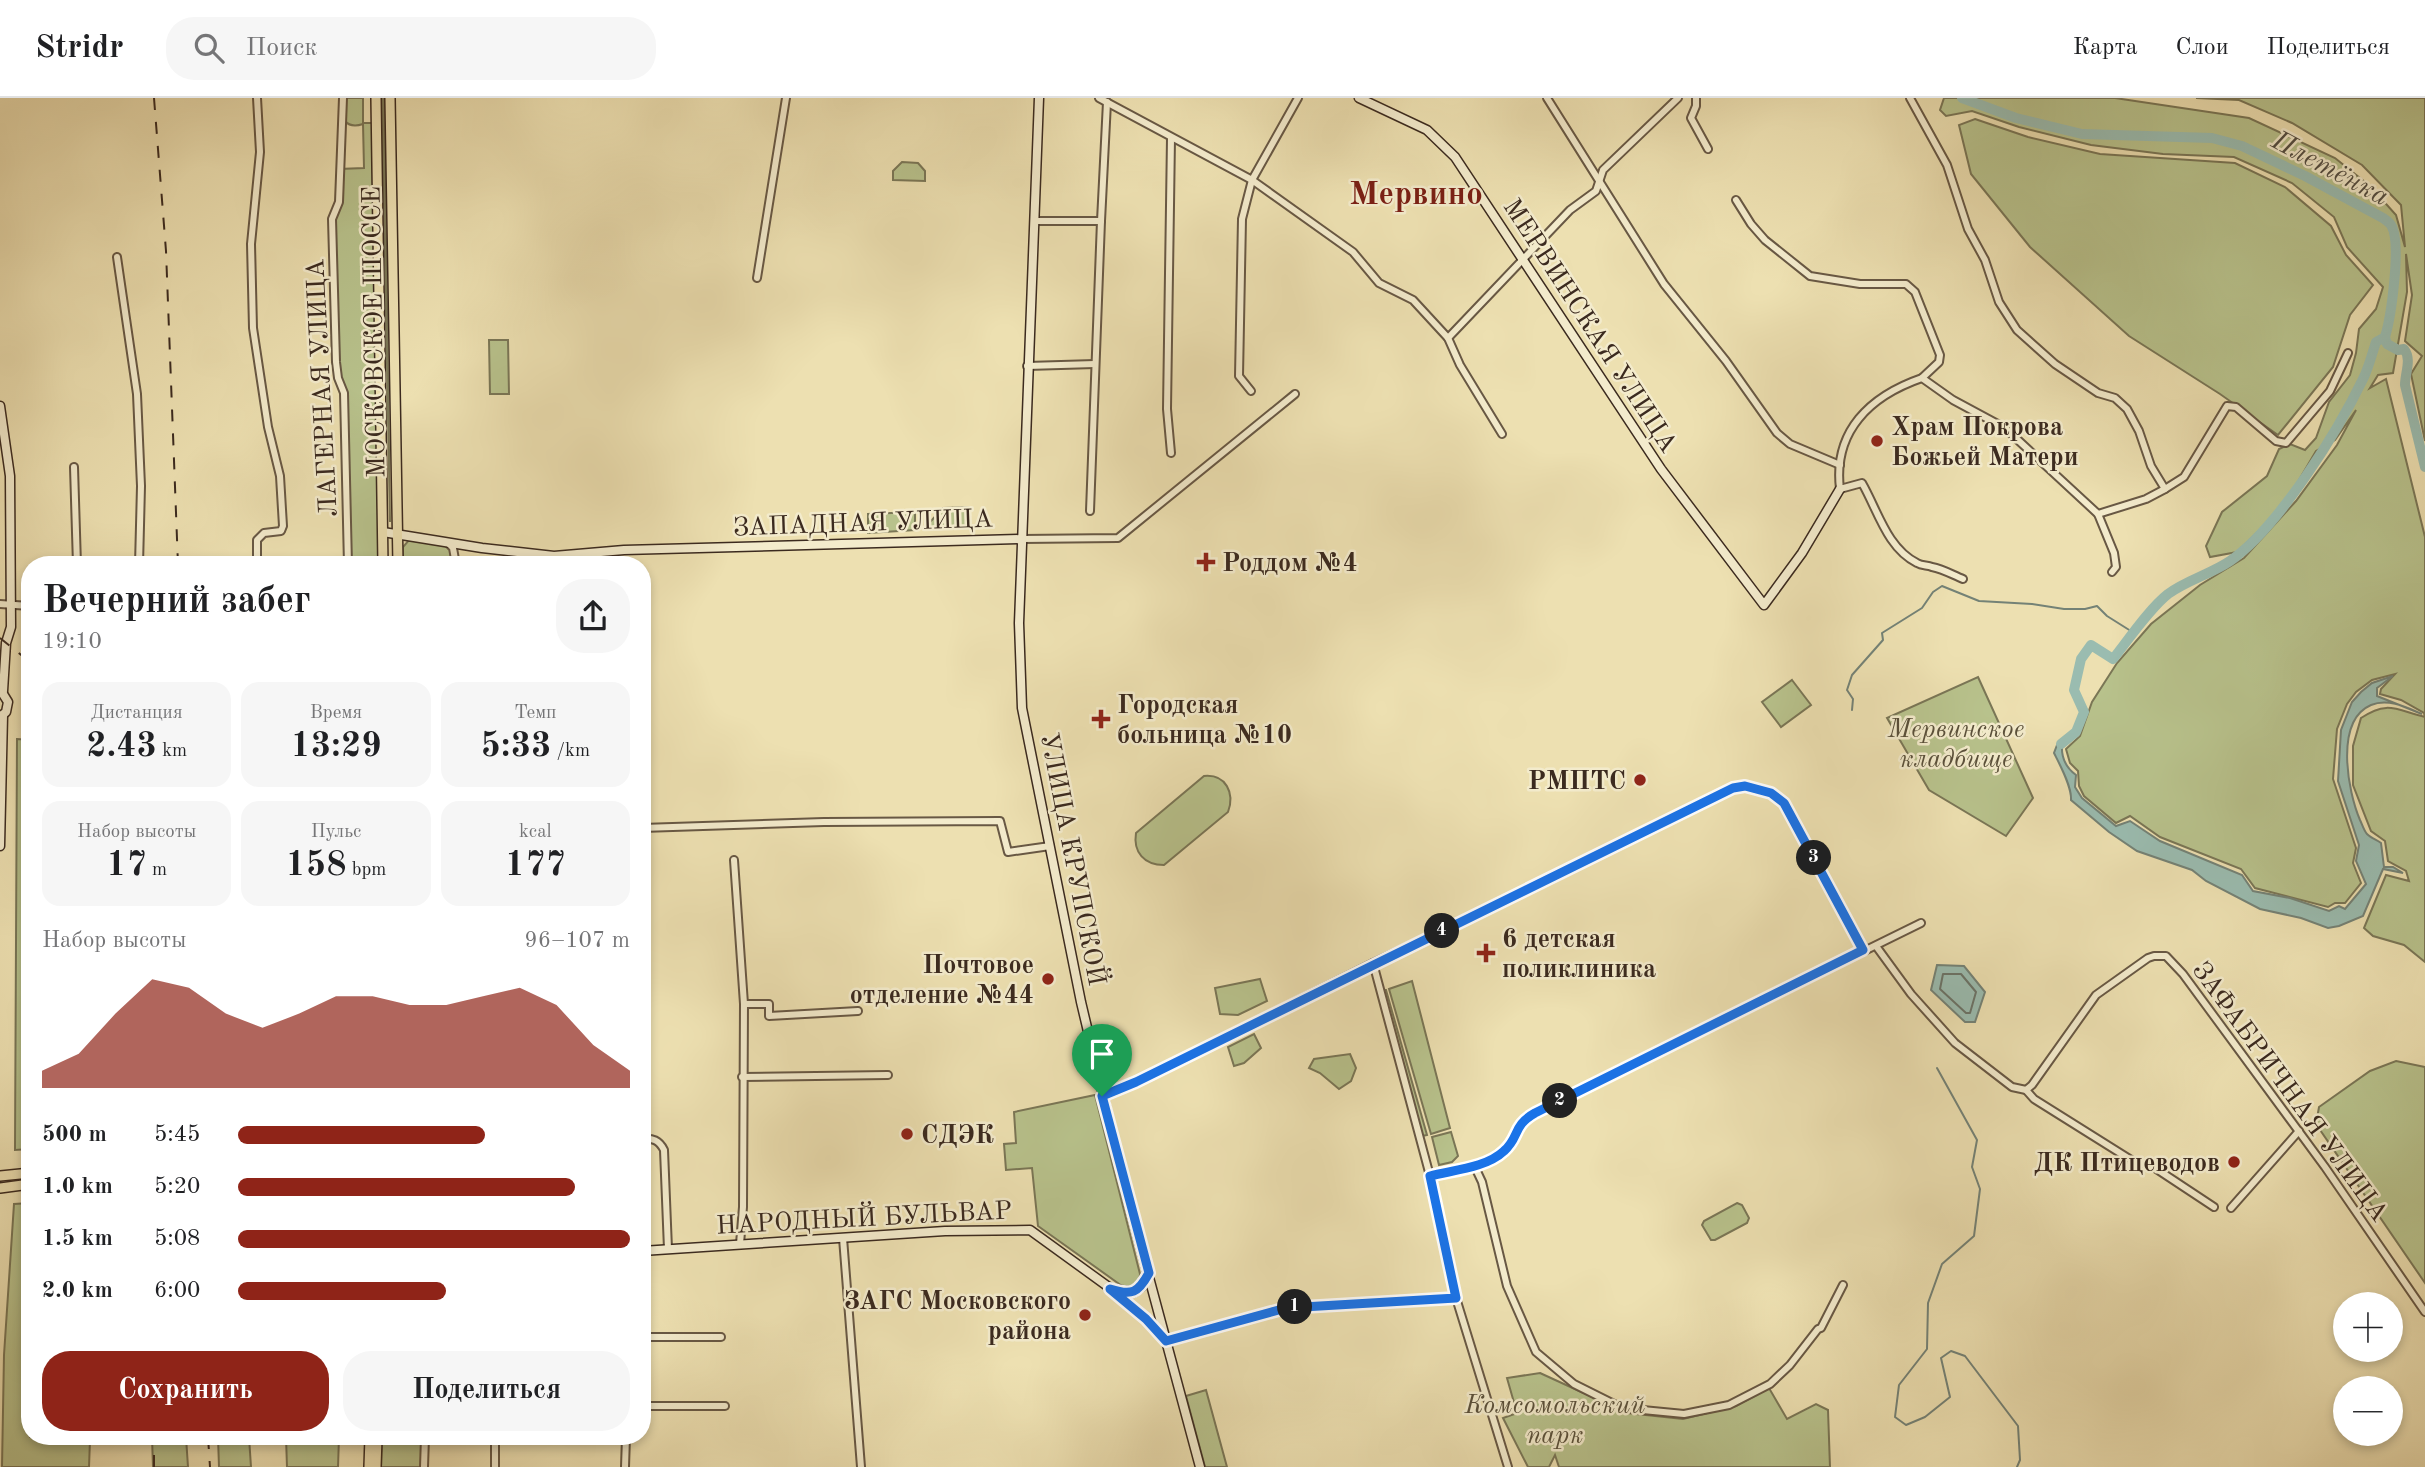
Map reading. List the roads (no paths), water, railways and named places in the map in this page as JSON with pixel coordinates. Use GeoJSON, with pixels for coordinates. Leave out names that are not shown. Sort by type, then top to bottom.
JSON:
{"type":"FeatureCollection","features":[{"type":"Feature","properties":{"kind":"main road","name":"МОСКОВСКОЕ ШОССЕ"},"geometry":{"type":"LineString","coordinates":[[376,98],[383,556]]}},
{"type":"Feature","properties":{"kind":"main road","name":"МОСКОВСКОЕ ШОССЕ"},"geometry":{"type":"LineString","coordinates":[[390,98],[398,556]]}},
{"type":"Feature","properties":{"kind":"main road"},"geometry":{"type":"LineString","coordinates":[[0,1176],[21,1174]]}},
{"type":"Feature","properties":{"kind":"main road"},"geometry":{"type":"LineString","coordinates":[[0,1188],[21,1185]]}},
{"type":"Feature","properties":{"kind":"main road"},"geometry":{"type":"LineString","coordinates":[[369,1467],[370,1445]]}},
{"type":"Feature","properties":{"kind":"main road"},"geometry":{"type":"LineString","coordinates":[[376,1467],[377,1445]]}},
{"type":"Feature","properties":{"kind":"street"},"geometry":{"type":"LineString","coordinates":[[257,98],[260,152],[251,244],[253,328],[268,427],[280,476],[283,526],[281,531],[264,533],[257,540],[257,556]]}},
{"type":"Feature","properties":{"kind":"street","name":"ЛАГЕРНАЯ УЛИЦА"},"geometry":{"type":"LineString","coordinates":[[343,98],[339,202],[332,219],[338,379],[344,393],[348,556]]}},
{"type":"Feature","properties":{"kind":"street"},"geometry":{"type":"LineString","coordinates":[[757,278],[786,98]]}},
{"type":"Feature","properties":{"kind":"street","name":"УЛИЦА КРУПСКОЙ"},"geometry":{"type":"LineString","coordinates":[[1038,98],[1021,539],[1020,694],[1102,1096],[1200,1467]]}},
{"type":"Feature","properties":{"kind":"street"},"geometry":{"type":"LineString","coordinates":[[1099,98],[1252,180],[1353,252],[1379,283],[1413,300],[1448,338],[1460,365],[1502,434]]}},
{"type":"Feature","properties":{"kind":"street"},"geometry":{"type":"LineString","coordinates":[[1251,391],[1239,376],[1242,219],[1252,180],[1298,98]]}},
{"type":"Feature","properties":{"kind":"street","name":"МЕРВИНСКАЯ УЛИЦА"},"geometry":{"type":"LineString","coordinates":[[1359,98],[1415,123],[1438,139],[1455,158],[1661,469],[1764,605],[1840,489]]}},
{"type":"Feature","properties":{"kind":"street"},"geometry":{"type":"LineString","coordinates":[[1547,98],[1664,284],[1726,362],[1777,433],[1790,444],[1840,465]]}},
{"type":"Feature","properties":{"kind":"street"},"geometry":{"type":"LineString","coordinates":[[1448,338],[1570,210],[1596,191],[1603,170],[1678,98]]}},
{"type":"Feature","properties":{"kind":"street"},"geometry":{"type":"LineString","coordinates":[[1696,98],[1691,118],[1708,149]]}},
{"type":"Feature","properties":{"kind":"street"},"geometry":{"type":"LineString","coordinates":[[1910,98],[1948,165],[1968,229],[1984,260],[1999,302],[2017,330],[2054,364],[2098,393],[2115,398],[2127,409],[2139,431],[2151,466],[2165,489]]}},
{"type":"Feature","properties":{"kind":"street"},"geometry":{"type":"LineString","coordinates":[[1090,511],[1107,102]]}},
{"type":"Feature","properties":{"kind":"street"},"geometry":{"type":"LineString","coordinates":[[1171,138],[1167,409],[1171,453]]}},
{"type":"Feature","properties":{"kind":"street"},"geometry":{"type":"LineString","coordinates":[[1736,200],[1765,240],[1810,276],[1860,284],[1906,284],[1915,292],[1940,355],[1939,362],[1922,378],[1891,393],[1860,416],[1844,441],[1840,489],[1863,483],[1882,526],[1906,557],[1920,565],[1933,567],[1963,579]]}},
{"type":"Feature","properties":{"kind":"street"},"geometry":{"type":"LineString","coordinates":[[1035,221],[1101,221]]}},
{"type":"Feature","properties":{"kind":"street"},"geometry":{"type":"LineString","coordinates":[[117,257],[137,394],[141,486],[139,556]]}},
{"type":"Feature","properties":{"kind":"street"},"geometry":{"type":"LineString","coordinates":[[2098,514],[2146,499],[2184,477],[2227,406],[2236,407],[2276,441],[2286,443],[2330,391],[2348,353]]}},
{"type":"Feature","properties":{"kind":"street"},"geometry":{"type":"LineString","coordinates":[[1027,366],[1095,364]]}},
{"type":"Feature","properties":{"kind":"street"},"geometry":{"type":"LineString","coordinates":[[1922,378],[1953,400],[2005,428],[2098,514],[2114,554],[2116,566],[2112,572]]}},
{"type":"Feature","properties":{"kind":"street","name":"ЗАПАДНАЯ УЛИЦА"},"geometry":{"type":"LineString","coordinates":[[383,532],[534,555],[664,548],[1118,538],[1295,394]]}},
{"type":"Feature","properties":{"kind":"street"},"geometry":{"type":"LineString","coordinates":[[0,406],[10,477],[11,606],[11,627],[1,675],[1,690],[8,702],[1,716],[0,846]]}},
{"type":"Feature","properties":{"kind":"street"},"geometry":{"type":"LineString","coordinates":[[74,467],[77,556]]}},
{"type":"Feature","properties":{"kind":"street"},"geometry":{"type":"LineString","coordinates":[[447,541],[453,548],[454,556]]}},
{"type":"Feature","properties":{"kind":"street"},"geometry":{"type":"LineString","coordinates":[[0,604],[21,606]]}},
{"type":"Feature","properties":{"kind":"street"},"geometry":{"type":"LineString","coordinates":[[1102,1096],[1136,1082],[1733,788],[1745,786],[1771,793],[1784,803],[1863,950]]}},
{"type":"Feature","properties":{"kind":"street"},"geometry":{"type":"LineString","coordinates":[[651,828],[833,822],[1000,821],[1008,852],[1050,846]]}},
{"type":"Feature","properties":{"kind":"street"},"geometry":{"type":"LineString","coordinates":[[734,860],[744,1004],[743,1207],[740,1244]]}},
{"type":"Feature","properties":{"kind":"street"},"geometry":{"type":"LineString","coordinates":[[1430,1176],[1474,1166],[1494,1158],[1505,1150],[1522,1120],[1529,1116],[1921,923]]}},
{"type":"Feature","properties":{"kind":"street"},"geometry":{"type":"LineString","coordinates":[[1876,946],[1911,994],[1955,1043],[2012,1087],[2026,1090],[2034,1099],[2126,1157],[2139,1164],[2152,1166],[2214,1207]]}},
{"type":"Feature","properties":{"kind":"street","name":"ЗАФАБРИЧНАЯ УЛИЦА"},"geometry":{"type":"LineString","coordinates":[[2026,1090],[2096,995],[2148,958],[2162,955],[2173,962],[2183,974],[2299,1131],[2425,1312]]}},
{"type":"Feature","properties":{"kind":"street"},"geometry":{"type":"LineString","coordinates":[[1373,964],[1430,1176],[1456,1298],[1508,1467]]}},
{"type":"Feature","properties":{"kind":"street"},"geometry":{"type":"LineString","coordinates":[[744,1004],[769,1004],[769,1016],[858,1010]]}},
{"type":"Feature","properties":{"kind":"street"},"geometry":{"type":"LineString","coordinates":[[742,1077],[888,1075]]}},
{"type":"Feature","properties":{"kind":"street"},"geometry":{"type":"LineString","coordinates":[[2231,1208],[2299,1131]]}},
{"type":"Feature","properties":{"kind":"street"},"geometry":{"type":"LineString","coordinates":[[651,1140],[661,1143],[664,1150],[668,1249]]}},
{"type":"Feature","properties":{"kind":"street"},"geometry":{"type":"LineString","coordinates":[[1474,1166],[1482,1182],[1507,1286],[1536,1352],[1574,1384],[1622,1408],[1684,1414],[1729,1405],[1756,1392],[1781,1374],[1821,1328],[1843,1285]]}},
{"type":"Feature","properties":{"kind":"street","name":"НАРОДНЫЙ БУЛЬВАР"},"geometry":{"type":"LineString","coordinates":[[651,1250],[1007,1228],[1030,1230],[1110,1289],[1146,1319],[1166,1341]]}},
{"type":"Feature","properties":{"kind":"street"},"geometry":{"type":"LineString","coordinates":[[843,1238],[861,1467]]}},
{"type":"Feature","properties":{"kind":"street"},"geometry":{"type":"LineString","coordinates":[[1110,1289],[1134,1292],[1142,1286],[1149,1273]]}},
{"type":"Feature","properties":{"kind":"street"},"geometry":{"type":"LineString","coordinates":[[1166,1341],[1286,1308],[1456,1298]]}},
{"type":"Feature","properties":{"kind":"street"},"geometry":{"type":"LineString","coordinates":[[1146,1319],[1156,1319],[1158,1312]]}},
{"type":"Feature","properties":{"kind":"street"},"geometry":{"type":"LineString","coordinates":[[651,1337],[720,1337]]}},
{"type":"Feature","properties":{"kind":"street"},"geometry":{"type":"LineString","coordinates":[[651,1406],[725,1406]]}},
{"type":"Feature","properties":{"kind":"street"},"geometry":{"type":"LineString","coordinates":[[424,1467],[425,1445]]}},
{"type":"Feature","properties":{"kind":"street"},"geometry":{"type":"LineString","coordinates":[[495,1445],[495,1467],[504,1467]]}},
{"type":"Feature","properties":{"kind":"street"},"geometry":{"type":"LineString","coordinates":[[625,1467],[626,1445]]}},
{"type":"Feature","properties":{"kind":"water"},"geometry":{"type":"Polygon","coordinates":[[[2393,676],[2377,688],[2377,696],[2400,705],[2377,703],[2359,713],[2348,741],[2347,758],[2351,792],[2364,829],[2381,843],[2384,867],[2393,867],[2403,873],[2383,869],[2363,916],[2339,926],[2328,928],[2301,918],[2260,909],[2206,881],[2192,870],[2137,851],[2071,800],[2068,783],[2054,753],[2057,745],[2062,744],[2064,761],[2076,775],[2075,787],[2082,798],[2116,826],[2130,821],[2160,841],[2242,875],[2253,891],[2290,898],[2329,911],[2339,906],[2345,909],[2366,884],[2356,861],[2359,845],[2338,781],[2341,730],[2352,702],[2361,692],[2372,683],[2393,676]]]}},
{"type":"Feature","properties":{"kind":"water"},"geometry":{"type":"Polygon","coordinates":[[[1937,965],[1964,966],[1985,992],[1975,1022],[1965,1022],[1931,990],[1937,965]]]}},
{"type":"Feature","properties":{"kind":"waterway","name":"Плетёнка"},"geometry":{"type":"LineString","coordinates":[[1962,98],[2016,118],[2082,134],[2212,138],[2242,146],[2305,176],[2387,221],[2394,234],[2396,263],[2385,337],[2387,344],[2398,350],[2404,349],[2406,353],[2408,362],[2405,385],[2425,467]]}},
{"type":"Feature","properties":{"kind":"waterway"},"geometry":{"type":"LineString","coordinates":[[2061,744],[2076,732],[2084,712],[2074,690],[2081,659],[2091,645],[2113,659],[2168,594],[2215,570],[2249,546],[2287,502],[2323,450],[2364,377],[2376,342],[2385,337]]}},
{"type":"Feature","properties":{"kind":"waterway"},"geometry":{"type":"LineString","coordinates":[[1852,710],[1853,699],[1847,690],[1852,675],[1883,640],[1882,633],[1922,608],[1933,592],[1942,586],[1979,601],[2064,609],[2097,606],[2107,616],[2134,633]]}},
{"type":"Feature","properties":{"kind":"waterway"},"geometry":{"type":"LineString","coordinates":[[1937,1068],[1977,1140],[1972,1167],[1980,1189],[1974,1236],[1942,1264],[1928,1303],[1927,1349],[1899,1385],[1895,1417],[1906,1425],[1925,1417],[1950,1397],[1941,1358],[1951,1351],[1965,1356],[2018,1426],[2020,1460],[2017,1467]]}},
{"type":"Feature","properties":{"kind":"railway"},"geometry":{"type":"LineString","coordinates":[[154,98],[166,251],[178,556]]}},
{"type":"Feature","properties":{"kind":"railway"},"geometry":{"type":"LineString","coordinates":[[0,638],[21,655]]}},
{"type":"Feature","properties":{"kind":"railway"},"geometry":{"type":"LineString","coordinates":[[154,1445],[154,1467]]}},
{"type":"Feature","properties":{"kind":"railway"},"geometry":{"type":"LineString","coordinates":[[209,1445],[210,1467]]}},
{"type":"Feature","properties":{"kind":"place","name":"Храм Покрова Божьей Матери"},"geometry":{"type":"Point","coordinates":[1877,441]}},
{"type":"Feature","properties":{"kind":"place","name":"Роддом №4"},"geometry":{"type":"Point","coordinates":[1206,562]}},
{"type":"Feature","properties":{"kind":"place","name":"Городская больница №10"},"geometry":{"type":"Point","coordinates":[1101,719]}},
{"type":"Feature","properties":{"kind":"place","name":"РМПТС"},"geometry":{"type":"Point","coordinates":[1640,780]}},
{"type":"Feature","properties":{"kind":"place","name":"6 детская поликлиника"},"geometry":{"type":"Point","coordinates":[1486,953]}},
{"type":"Feature","properties":{"kind":"place","name":"Почтовое отделение №44"},"geometry":{"type":"Point","coordinates":[1048,979]}},
{"type":"Feature","properties":{"kind":"place","name":"СДЭК"},"geometry":{"type":"Point","coordinates":[907,1134]}},
{"type":"Feature","properties":{"kind":"place","name":"ДК Птицеводов"},"geometry":{"type":"Point","coordinates":[2234,1162]}},
{"type":"Feature","properties":{"kind":"place","name":"ЗАГС Московского района"},"geometry":{"type":"Point","coordinates":[1085,1315]}},
{"type":"Feature","properties":{"kind":"district","name":"Мервино"},"geometry":{"type":"Point","coordinates":[1416,192]}},
{"type":"Feature","properties":{"kind":"park label","name":"Мервинское кладбище"},"geometry":{"type":"Point","coordinates":[1956,743]}},
{"type":"Feature","properties":{"kind":"park label","name":"Комсомольский парк"},"geometry":{"type":"Point","coordinates":[1555,1419]}}]}
